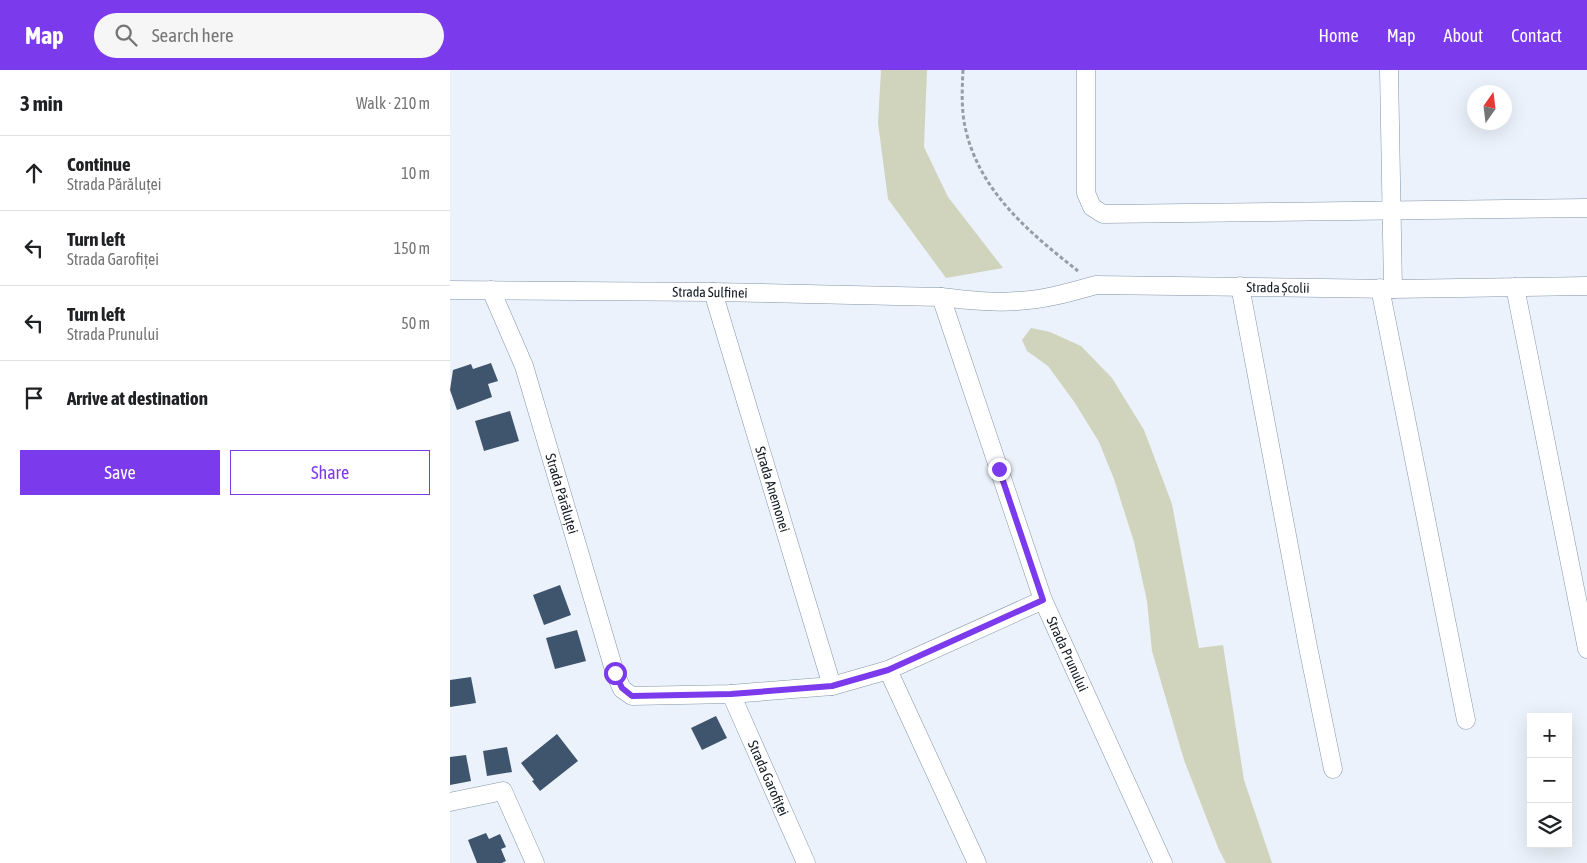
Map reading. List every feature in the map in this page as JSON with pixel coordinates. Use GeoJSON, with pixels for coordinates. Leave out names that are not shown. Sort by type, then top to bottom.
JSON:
{"type":"FeatureCollection","features":[{"type":"Feature","properties":{"kind":"street"},"geometry":{"type":"LineString","coordinates":[[1086,70],[1086,193],[1092,207],[1103,214],[1587,208]]}},
{"type":"Feature","properties":{"kind":"street"},"geometry":{"type":"LineString","coordinates":[[1389,70],[1391,210],[1386,288],[1466,720]]}},
{"type":"Feature","properties":{"kind":"street","name":"Strada Școlii"},"geometry":{"type":"LineString","coordinates":[[970,300],[1018,301],[1058,295],[1096,285],[1386,288],[1587,286]]}},
{"type":"Feature","properties":{"kind":"street"},"geometry":{"type":"LineString","coordinates":[[1240,286],[1304,627],[1333,769]]}},
{"type":"Feature","properties":{"kind":"street"},"geometry":{"type":"LineString","coordinates":[[1516,287],[1587,649]]}},
{"type":"Feature","properties":{"kind":"street","name":"Strada Sulfinei"},"geometry":{"type":"LineString","coordinates":[[450,290],[941,296],[970,300]]}},
{"type":"Feature","properties":{"kind":"street","name":"Strada Părăluței"},"geometry":{"type":"LineString","coordinates":[[491,290],[524,366],[615,673],[622,688],[632,696],[731,694]]}},
{"type":"Feature","properties":{"kind":"street","name":"Strada Anemonei"},"geometry":{"type":"LineString","coordinates":[[713,292],[832,686]]}},
{"type":"Feature","properties":{"kind":"street","name":"Strada Prunului"},"geometry":{"type":"LineString","coordinates":[[941,296],[1043,600],[1162,863]]}},
{"type":"Feature","properties":{"kind":"street"},"geometry":{"type":"LineString","coordinates":[[731,694],[832,686],[888,670],[1043,600]]}},
{"type":"Feature","properties":{"kind":"street"},"geometry":{"type":"LineString","coordinates":[[888,670],[977,863]]}},
{"type":"Feature","properties":{"kind":"street","name":"Strada Garofiței"},"geometry":{"type":"LineString","coordinates":[[731,694],[806,863]]}},
{"type":"Feature","properties":{"kind":"street"},"geometry":{"type":"LineString","coordinates":[[450,802],[503,791],[535,863]]}},
{"type":"Feature","properties":{"kind":"path"},"geometry":{"type":"LineString","coordinates":[[963,70],[962,99],[965,130],[978,166],[1001,200],[1036,238],[1096,285]]}},
{"type":"Feature","properties":{"kind":"green space"},"geometry":{"type":"Polygon","coordinates":[[[881,70],[927,70],[924,147],[948,197],[1003,268],[946,278],[888,199],[878,123],[881,70]]]}},
{"type":"Feature","properties":{"kind":"green space"},"geometry":{"type":"Polygon","coordinates":[[[1031,328],[1050,332],[1081,346],[1112,378],[1144,430],[1172,504],[1199,648],[1223,645],[1244,780],[1272,863],[1226,863],[1219,850],[1184,760],[1152,651],[1147,601],[1134,542],[1114,479],[1099,442],[1075,403],[1048,366],[1027,351],[1022,340],[1031,328]]]}},
{"type":"Feature","properties":{"kind":"building"},"geometry":{"type":"Polygon","coordinates":[[[491,363],[498,381],[488,384],[492,397],[457,410],[450,390],[453,370],[471,364],[473,369],[491,363]]]}},
{"type":"Feature","properties":{"kind":"building"},"geometry":{"type":"Polygon","coordinates":[[[510,411],[519,441],[484,451],[475,421],[510,411]]]}},
{"type":"Feature","properties":{"kind":"building"},"geometry":{"type":"Polygon","coordinates":[[[560,585],[571,615],[544,625],[533,595],[560,585]]]}},
{"type":"Feature","properties":{"kind":"building"},"geometry":{"type":"Polygon","coordinates":[[[577,630],[586,661],[555,669],[546,638],[577,630]]]}},
{"type":"Feature","properties":{"kind":"building"},"geometry":{"type":"Polygon","coordinates":[[[471,677],[476,703],[450,707],[450,680],[471,677]]]}},
{"type":"Feature","properties":{"kind":"building"},"geometry":{"type":"Polygon","coordinates":[[[716,716],[727,738],[702,750],[691,728],[716,716]]]}},
{"type":"Feature","properties":{"kind":"building"},"geometry":{"type":"Polygon","coordinates":[[[557,734],[578,761],[540,791],[521,763],[557,734]]]}},
{"type":"Feature","properties":{"kind":"building"},"geometry":{"type":"Polygon","coordinates":[[[507,747],[512,772],[487,776],[483,751],[507,747]]]}},
{"type":"Feature","properties":{"kind":"building"},"geometry":{"type":"Polygon","coordinates":[[[466,755],[471,781],[450,785],[450,757],[466,755]]]}},
{"type":"Feature","properties":{"kind":"building"},"geometry":{"type":"Polygon","coordinates":[[[486,833],[489,839],[500,834],[506,847],[501,849],[506,861],[502,863],[477,863],[468,840],[486,833]]]}},
{"type":"Feature","properties":{"kind":"route"},"geometry":{"type":"LineString","coordinates":[[615,673],[622,688],[632,696],[731,694],[832,686],[888,670],[1043,600],[999,469]]}}]}
